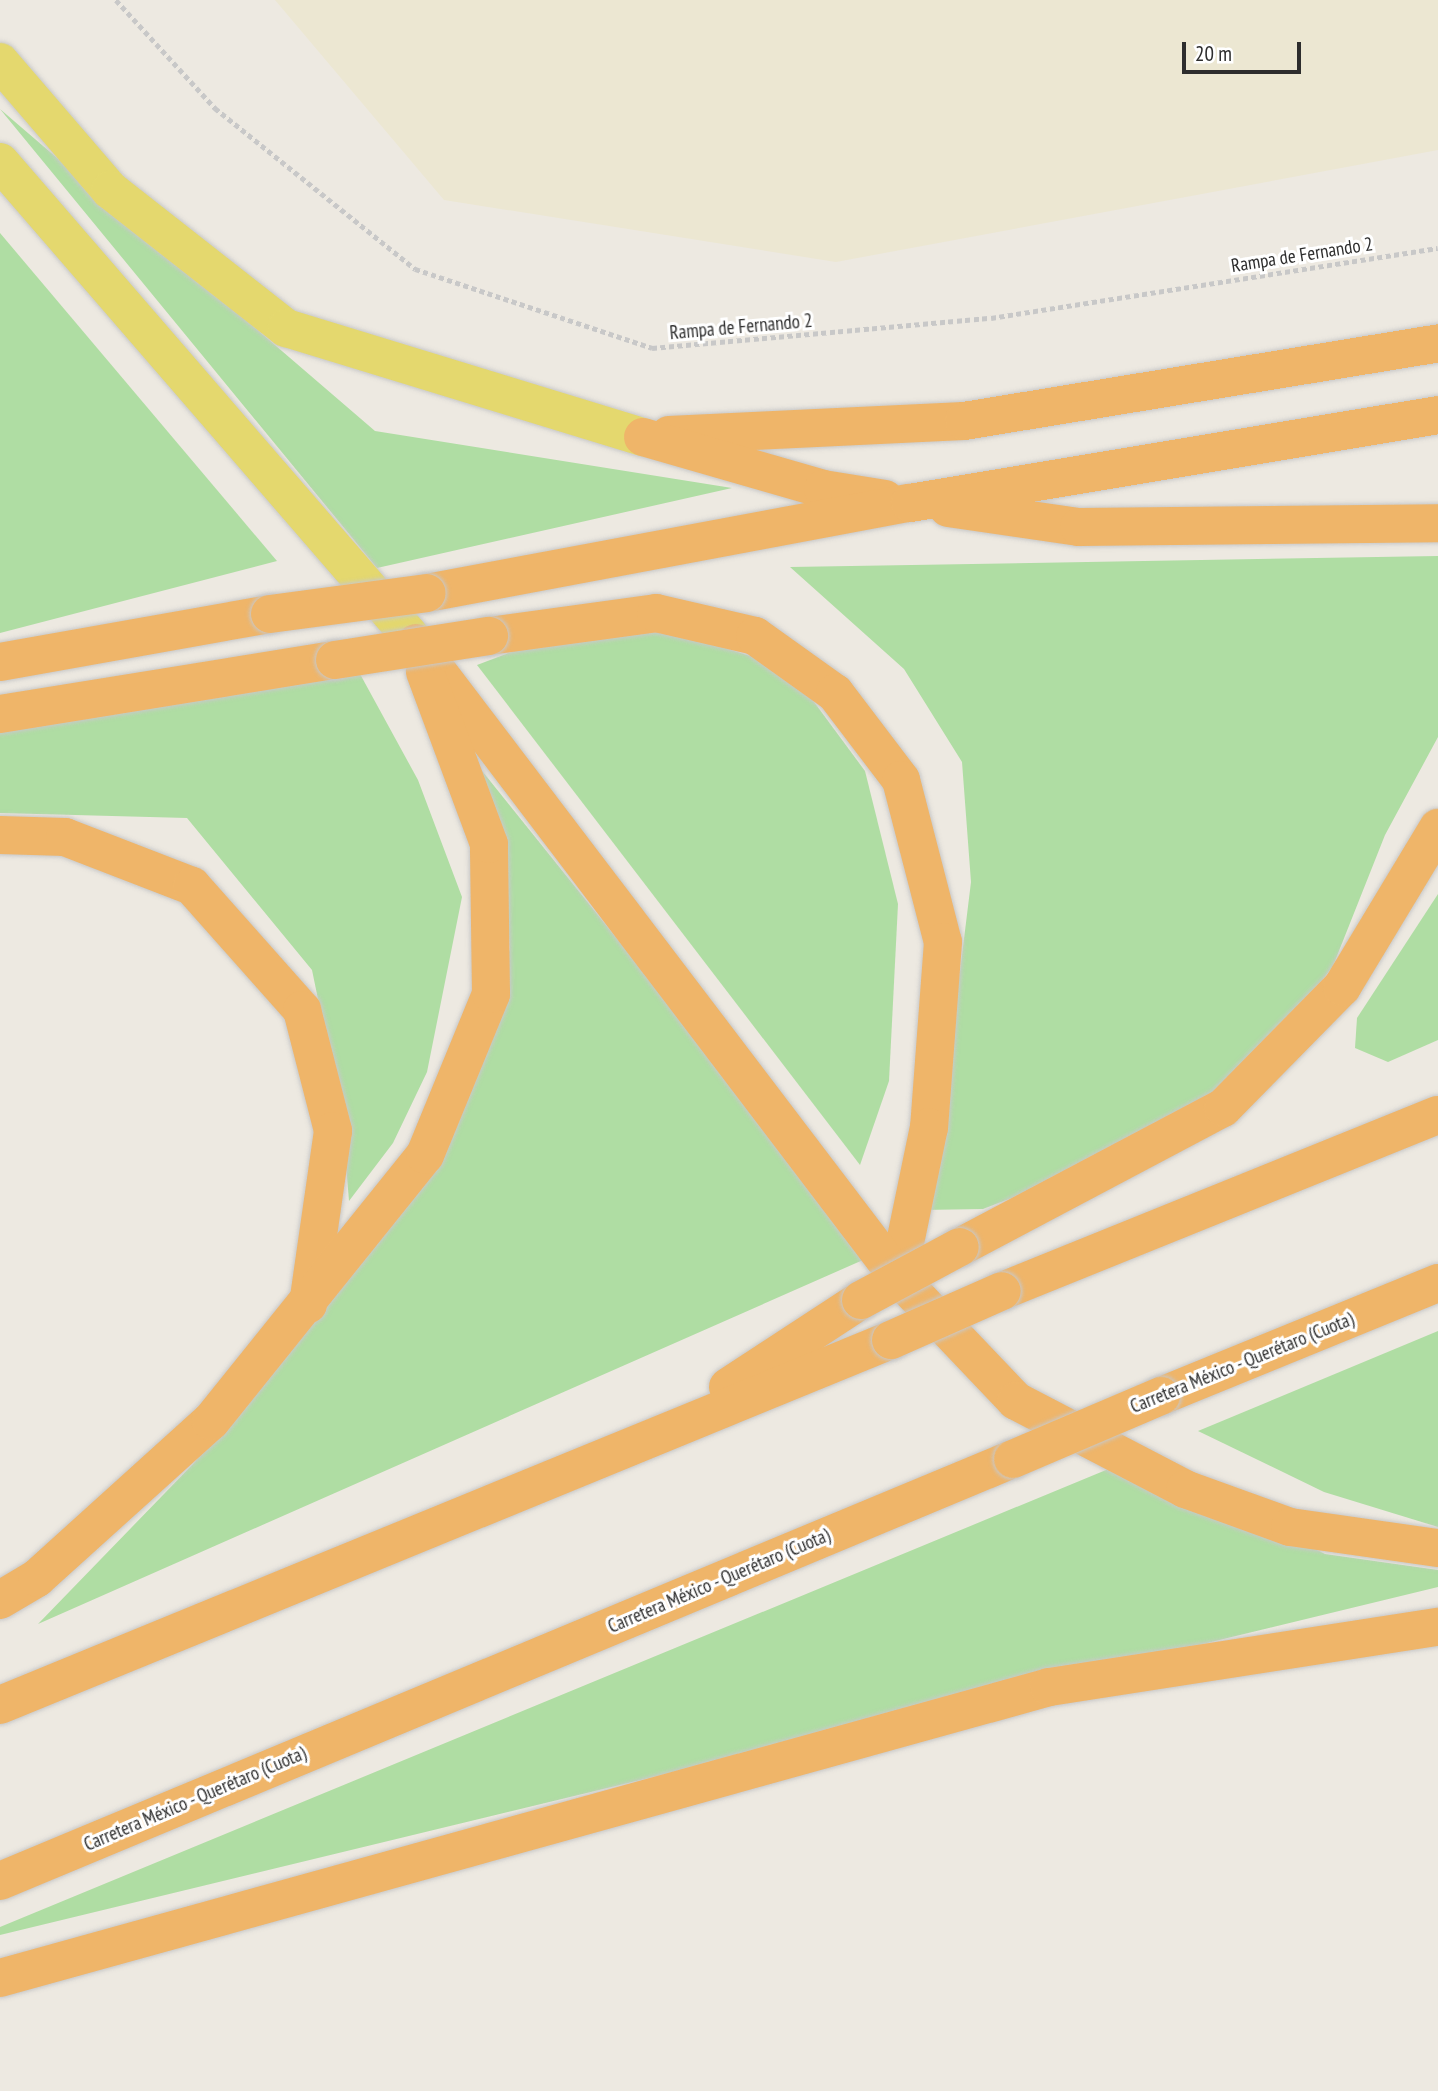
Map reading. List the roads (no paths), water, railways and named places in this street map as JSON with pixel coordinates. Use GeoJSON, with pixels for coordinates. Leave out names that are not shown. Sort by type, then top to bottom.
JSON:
{"type":"FeatureCollection","features":[{"type":"Feature","properties":{"kind":"highway"},"geometry":{"type":"LineString","coordinates":[[643,437],[964,421],[1438,343]]}},
{"type":"Feature","properties":{"kind":"highway"},"geometry":{"type":"LineString","coordinates":[[0,662],[270,614],[427,593],[910,503],[1438,415]]}},
{"type":"Feature","properties":{"kind":"highway"},"geometry":{"type":"LineString","coordinates":[[643,437],[823,489],[1079,527],[1438,523]]}},
{"type":"Feature","properties":{"kind":"highway"},"geometry":{"type":"LineString","coordinates":[[0,714],[489,636],[656,613],[755,636],[835,693],[901,780],[943,942],[929,1127],[898,1277]]}},
{"type":"Feature","properties":{"kind":"highway"},"geometry":{"type":"LineString","coordinates":[[416,643],[898,1277],[1016,1401],[1185,1489],[1290,1527],[1438,1548]]}},
{"type":"Feature","properties":{"kind":"highway"},"geometry":{"type":"LineString","coordinates":[[0,1600],[37,1578],[211,1421],[308,1305],[425,1155],[491,994],[489,844],[416,643]]}},
{"type":"Feature","properties":{"kind":"highway"},"geometry":{"type":"LineString","coordinates":[[653,1437],[861,1300],[1223,1108],[1342,987],[1438,828]]}},
{"type":"Feature","properties":{"kind":"highway"},"geometry":{"type":"LineString","coordinates":[[0,835],[65,837],[192,886],[302,1010],[333,1131],[308,1305]]}},
{"type":"Feature","properties":{"kind":"highway"},"geometry":{"type":"LineString","coordinates":[[0,1705],[891,1340],[1002,1291],[1438,1115]]}},
{"type":"Feature","properties":{"kind":"highway","name":"Carretera México - Querétaro (Cuota)"},"geometry":{"type":"LineString","coordinates":[[0,1881],[1161,1395],[1438,1283]]}},
{"type":"Feature","properties":{"kind":"highway"},"geometry":{"type":"LineString","coordinates":[[0,1978],[1049,1687],[1438,1627]]}},
{"type":"Feature","properties":{"kind":"main road"},"geometry":{"type":"LineString","coordinates":[[0,62],[110,190],[286,328],[643,437]]}},
{"type":"Feature","properties":{"kind":"main road"},"geometry":{"type":"LineString","coordinates":[[0,162],[416,643]]}}]}
